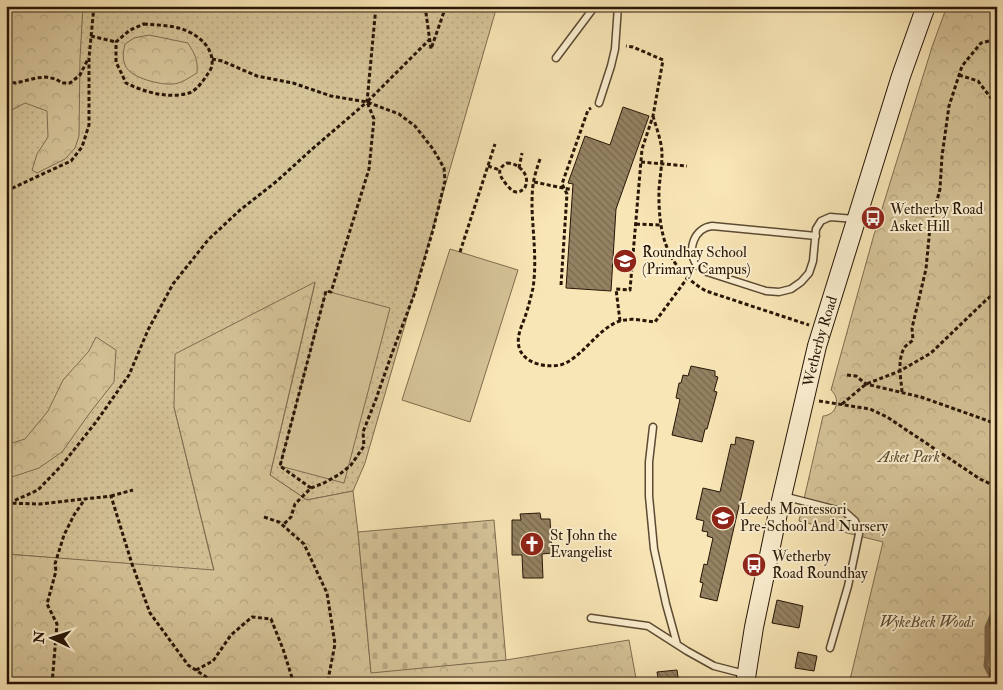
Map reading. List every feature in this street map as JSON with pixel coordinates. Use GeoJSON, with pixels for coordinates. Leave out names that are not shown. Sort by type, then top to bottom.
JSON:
{"type":"FeatureCollection","features":[{"type":"Feature","properties":{"kind":"street","name":"Wetherby Road"},"geometry":{"type":"LineString","coordinates":[[746,679],[754,627],[817,346],[901,76],[926,6]]}},
{"type":"Feature","properties":{"kind":"lane"},"geometry":{"type":"LineString","coordinates":[[556,58],[595,6]]}},
{"type":"Feature","properties":{"kind":"lane"},"geometry":{"type":"LineString","coordinates":[[600,103],[615,46],[618,6]]}},
{"type":"Feature","properties":{"kind":"lane"},"geometry":{"type":"LineString","coordinates":[[816,236],[712,226],[698,232],[693,242],[692,253],[697,265],[707,272],[766,291],[779,292],[791,289],[801,282],[809,272],[813,261],[818,224],[825,218],[835,217],[856,220]]}},
{"type":"Feature","properties":{"kind":"lane"},"geometry":{"type":"LineString","coordinates":[[653,427],[649,462],[649,496],[654,549],[677,644]]}},
{"type":"Feature","properties":{"kind":"lane"},"geometry":{"type":"LineString","coordinates":[[782,496],[845,512],[855,520],[859,534],[848,586],[830,648]]}},
{"type":"Feature","properties":{"kind":"lane"},"geometry":{"type":"LineString","coordinates":[[591,618],[648,626],[714,666],[746,679]]}},
{"type":"Feature","properties":{"kind":"path"},"geometry":{"type":"LineString","coordinates":[[6,191],[71,161],[82,147],[89,125],[89,58],[94,6]]}},
{"type":"Feature","properties":{"kind":"path"},"geometry":{"type":"LineString","coordinates":[[311,488],[280,466],[326,291],[331,292],[369,169],[374,119],[367,102],[376,6]]}},
{"type":"Feature","properties":{"kind":"path"},"geometry":{"type":"LineString","coordinates":[[425,6],[431,49],[446,6]]}},
{"type":"Feature","properties":{"kind":"path"},"geometry":{"type":"LineString","coordinates":[[144,24],[182,29],[201,39],[210,52],[212,66],[203,82],[190,93],[170,96],[140,90],[126,83],[116,62],[116,42],[130,30],[144,24]]}},
{"type":"Feature","properties":{"kind":"path"},"geometry":{"type":"LineString","coordinates":[[91,36],[116,42]]}},
{"type":"Feature","properties":{"kind":"path"},"geometry":{"type":"LineString","coordinates":[[7,503],[38,490],[62,465],[96,422],[129,375],[148,330],[173,284],[208,240],[240,210],[277,181],[367,102],[430,39]]}},
{"type":"Feature","properties":{"kind":"path"},"geometry":{"type":"LineString","coordinates":[[902,392],[900,371],[905,346],[913,340],[912,328],[926,269],[930,227],[940,189],[942,156],[949,106],[962,66],[981,43],[997,39]]}},
{"type":"Feature","properties":{"kind":"path"},"geometry":{"type":"LineString","coordinates":[[615,46],[632,47],[663,60],[653,116],[642,149],[630,290],[616,289],[620,321]]}},
{"type":"Feature","properties":{"kind":"path"},"geometry":{"type":"LineString","coordinates":[[6,83],[46,77],[70,83],[80,75],[89,58]]}},
{"type":"Feature","properties":{"kind":"path"},"geometry":{"type":"LineString","coordinates":[[212,59],[222,61],[257,76],[293,83],[331,96],[367,102],[399,114],[415,126],[433,149],[444,168],[445,181],[433,230],[414,295],[363,432],[364,446],[351,466],[324,483],[311,488],[295,504],[291,517],[283,526]]}},
{"type":"Feature","properties":{"kind":"path"},"geometry":{"type":"LineString","coordinates":[[959,75],[978,81],[997,106]]}},
{"type":"Feature","properties":{"kind":"path"},"geometry":{"type":"LineString","coordinates":[[561,285],[567,194],[562,184],[588,110],[600,103]]}},
{"type":"Feature","properties":{"kind":"path"},"geometry":{"type":"LineString","coordinates":[[653,116],[662,152],[659,189],[661,225],[668,252],[676,265],[695,285],[706,291],[822,329]]}},
{"type":"Feature","properties":{"kind":"path"},"geometry":{"type":"LineString","coordinates":[[460,252],[495,144]]}},
{"type":"Feature","properties":{"kind":"path"},"geometry":{"type":"LineString","coordinates":[[519,168],[522,153]]}},
{"type":"Feature","properties":{"kind":"path"},"geometry":{"type":"LineString","coordinates":[[540,160],[532,187],[535,273],[518,340],[519,348],[528,360],[552,366],[561,364],[569,361],[610,326],[620,321],[633,319],[655,322],[697,265]]}},
{"type":"Feature","properties":{"kind":"path"},"geometry":{"type":"LineString","coordinates":[[641,162],[687,166]]}},
{"type":"Feature","properties":{"kind":"path"},"geometry":{"type":"LineString","coordinates":[[510,163],[519,168],[527,177],[527,186],[521,191],[514,191],[511,190],[500,176],[500,170],[504,164],[510,163]]}},
{"type":"Feature","properties":{"kind":"path"},"geometry":{"type":"LineString","coordinates":[[488,166],[500,170]]}},
{"type":"Feature","properties":{"kind":"path"},"geometry":{"type":"LineString","coordinates":[[534,182],[573,190]]}},
{"type":"Feature","properties":{"kind":"path"},"geometry":{"type":"LineString","coordinates":[[527,186],[532,187]]}},
{"type":"Feature","properties":{"kind":"path"},"geometry":{"type":"LineString","coordinates":[[636,224],[661,225]]}},
{"type":"Feature","properties":{"kind":"path"},"geometry":{"type":"LineString","coordinates":[[842,404],[866,384],[900,371],[931,353],[997,291]]}},
{"type":"Feature","properties":{"kind":"path"},"geometry":{"type":"LineString","coordinates":[[847,375],[856,376],[866,384],[921,397],[997,424]]}},
{"type":"Feature","properties":{"kind":"path"},"geometry":{"type":"LineString","coordinates":[[822,393],[819,402],[870,409],[887,417],[980,479],[997,487]]}},
{"type":"Feature","properties":{"kind":"path"},"geometry":{"type":"LineString","coordinates":[[7,503],[40,504],[111,496],[133,490]]}},
{"type":"Feature","properties":{"kind":"path"},"geometry":{"type":"LineString","coordinates":[[111,496],[132,564],[150,613],[188,665],[211,680],[236,684]]}},
{"type":"Feature","properties":{"kind":"path"},"geometry":{"type":"LineString","coordinates":[[52,684],[57,624],[47,604],[56,571],[55,564],[64,535],[85,499]]}},
{"type":"Feature","properties":{"kind":"path"},"geometry":{"type":"LineString","coordinates":[[264,518],[279,522],[304,544],[327,593],[335,644],[328,684]]}},
{"type":"Feature","properties":{"kind":"path"},"geometry":{"type":"LineString","coordinates":[[196,670],[213,661],[231,635],[252,616],[271,618],[294,684]]}},
{"type":"Feature","properties":{"kind":"green space"},"geometry":{"type":"Polygon","coordinates":[[[6,6],[497,6],[365,463],[353,491],[307,500],[270,475],[315,283],[174,407],[214,571],[6,554],[6,6]]]}},
{"type":"Feature","properties":{"kind":"green space"},"geometry":{"type":"Polygon","coordinates":[[[6,6],[83,6],[79,136],[75,148],[65,159],[37,173],[32,170],[37,154],[48,137],[47,111],[25,103],[6,113],[6,6]]]}},
{"type":"Feature","properties":{"kind":"green space","name":"Asket Park"},"geometry":{"type":"Polygon","coordinates":[[[947,6],[982,6],[997,9],[997,684],[849,684],[883,542],[799,521],[823,416],[832,413],[836,406],[836,398],[831,390],[873,238],[932,47],[947,6]]]}},
{"type":"Feature","properties":{"kind":"green space"},"geometry":{"type":"Polygon","coordinates":[[[149,35],[188,43],[195,57],[197,73],[179,83],[167,84],[147,80],[129,71],[123,58],[125,44],[134,38],[149,35]]]}},
{"type":"Feature","properties":{"kind":"green space"},"geometry":{"type":"Polygon","coordinates":[[[450,249],[518,270],[470,422],[402,400],[450,249]]]}},
{"type":"Feature","properties":{"kind":"green space"},"geometry":{"type":"Polygon","coordinates":[[[315,282],[270,475],[307,500],[353,491],[371,672],[506,660],[629,640],[637,684],[6,684],[6,554],[214,570],[174,407],[175,354],[315,282]]]}},
{"type":"Feature","properties":{"kind":"green space"},"geometry":{"type":"Polygon","coordinates":[[[326,291],[390,308],[344,483],[280,466],[326,291]]]}},
{"type":"Feature","properties":{"kind":"green space"},"geometry":{"type":"Polygon","coordinates":[[[96,337],[116,350],[114,382],[62,452],[39,468],[6,479],[6,445],[25,439],[48,411],[63,380],[89,351],[96,337]]]}},
{"type":"Feature","properties":{"kind":"green space"},"geometry":{"type":"Polygon","coordinates":[[[494,520],[506,660],[371,673],[358,532],[494,520]]]}},
{"type":"Feature","properties":{"kind":"building"},"geometry":{"type":"Polygon","coordinates":[[[623,107],[649,116],[616,209],[611,291],[566,288],[573,184],[568,183],[585,136],[610,145],[623,107]]]}},
{"type":"Feature","properties":{"kind":"building"},"geometry":{"type":"Polygon","coordinates":[[[691,366],[715,371],[715,376],[718,377],[714,391],[717,392],[702,442],[672,435],[680,399],[676,398],[679,383],[681,383],[683,375],[688,376],[691,366]]]}},
{"type":"Feature","properties":{"kind":"building"},"geometry":{"type":"Polygon","coordinates":[[[736,437],[754,441],[717,601],[700,597],[703,583],[700,582],[704,564],[707,565],[713,538],[707,536],[708,532],[702,531],[704,521],[696,519],[703,488],[720,492],[731,444],[735,445],[736,437]]]}},
{"type":"Feature","properties":{"kind":"building","name":"St John the Evangelist"},"geometry":{"type":"Polygon","coordinates":[[[540,513],[541,519],[550,519],[552,553],[542,554],[543,578],[523,578],[522,555],[512,555],[512,520],[521,520],[520,514],[540,513]]]}},
{"type":"Feature","properties":{"kind":"building"},"geometry":{"type":"Polygon","coordinates":[[[777,600],[803,606],[799,628],[772,623],[777,600]]]}},
{"type":"Feature","properties":{"kind":"building"},"geometry":{"type":"Polygon","coordinates":[[[798,652],[817,656],[814,671],[795,668],[798,652]]]}},
{"type":"Feature","properties":{"kind":"building"},"geometry":{"type":"Polygon","coordinates":[[[677,670],[679,684],[659,684],[657,672],[677,670]]]}},
{"type":"Feature","properties":{"kind":"waterway"},"geometry":{"type":"LineString","coordinates":[[995,684],[986,666],[987,627],[997,604]]}},
{"type":"Feature","properties":{"kind":"place","name":"Wetherby Road Asket Hill"},"geometry":{"type":"Point","coordinates":[873,218]}},
{"type":"Feature","properties":{"kind":"place","name":"Roundhay School (Primary Campus)"},"geometry":{"type":"Point","coordinates":[625,261]}},
{"type":"Feature","properties":{"kind":"place","name":"Leeds Montessori Pre-School And Nursery"},"geometry":{"type":"Point","coordinates":[723,518]}},
{"type":"Feature","properties":{"kind":"place","name":"St John the Evangelist"},"geometry":{"type":"Point","coordinates":[532,544]}},
{"type":"Feature","properties":{"kind":"place","name":"Wetherby Road Roundhay"},"geometry":{"type":"Point","coordinates":[754,565]}},
{"type":"Feature","properties":{"kind":"park label","name":"WykeBeck Woods"},"geometry":{"type":"Point","coordinates":[927,622]}}]}
